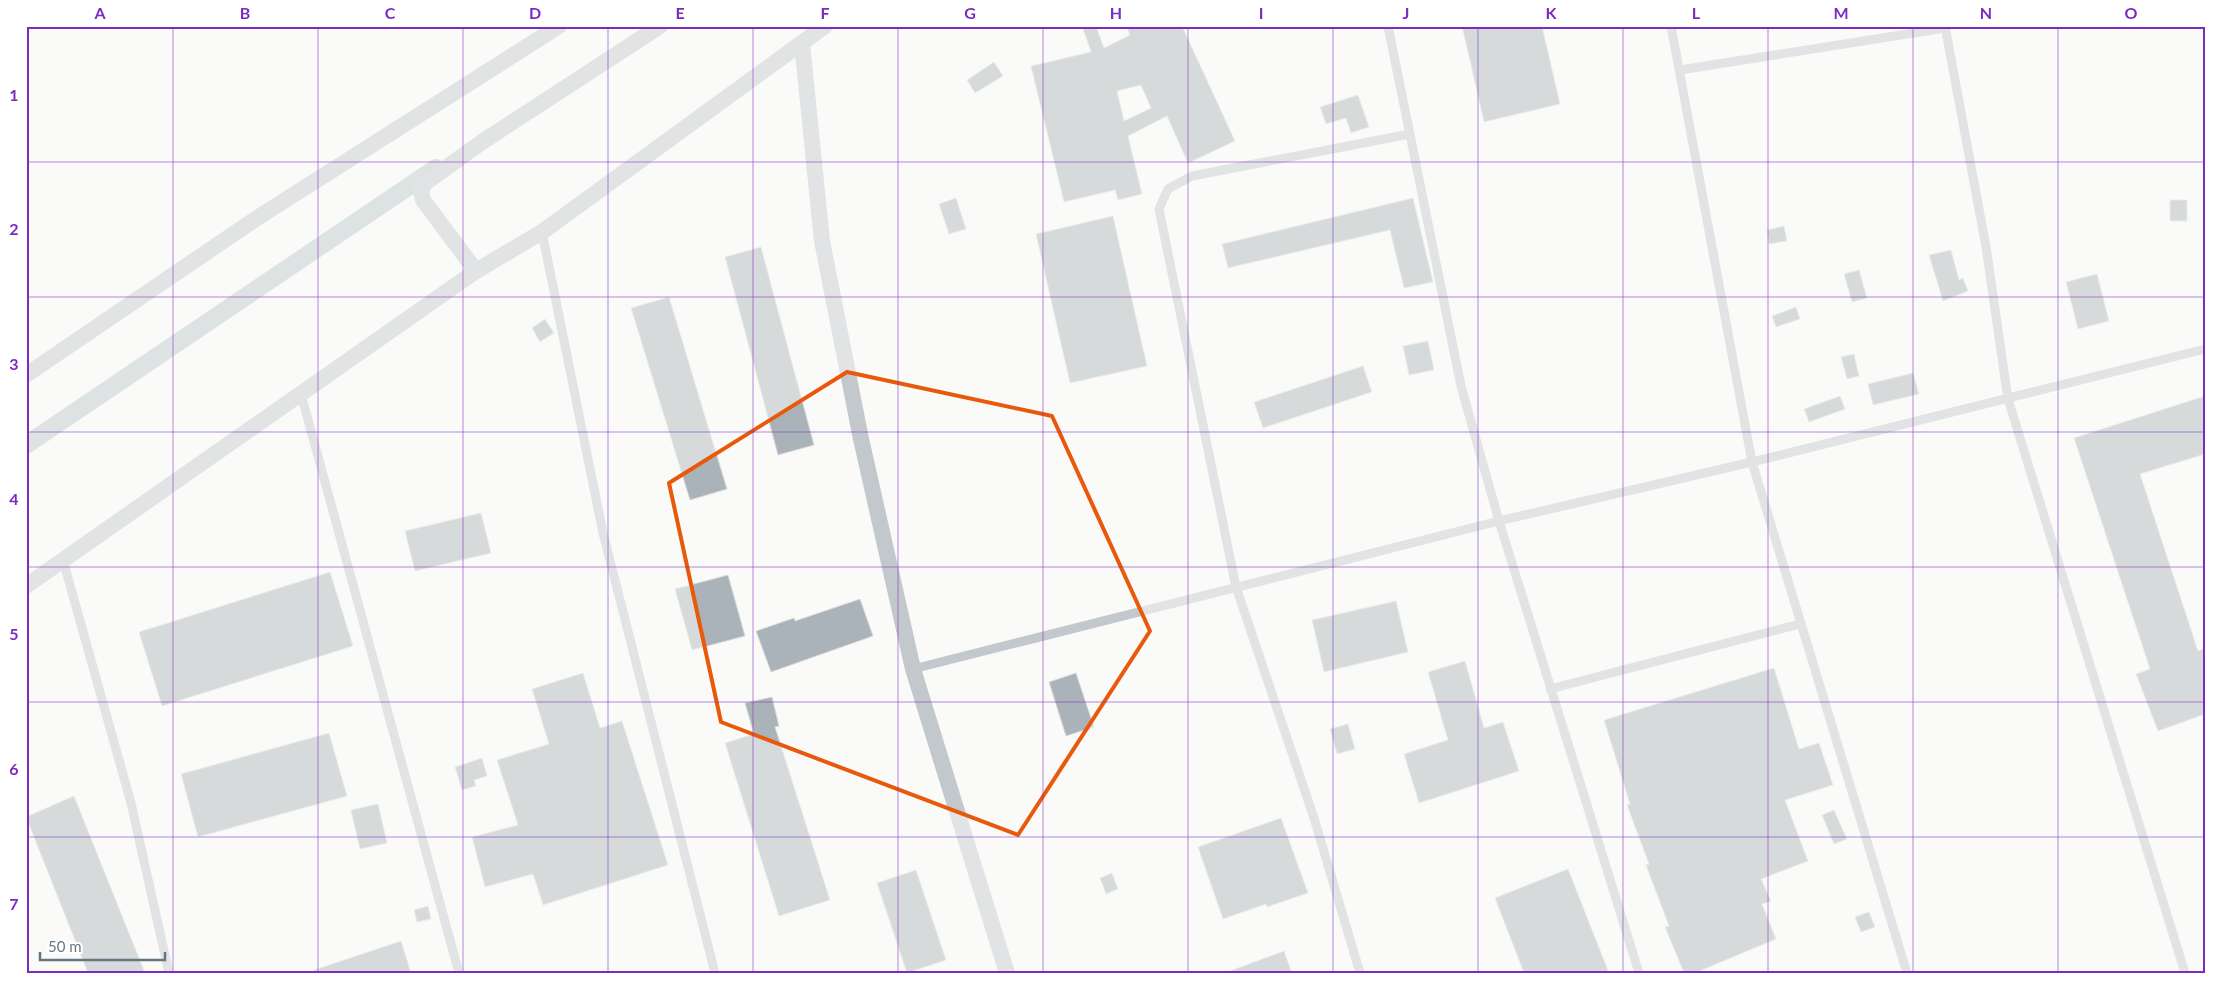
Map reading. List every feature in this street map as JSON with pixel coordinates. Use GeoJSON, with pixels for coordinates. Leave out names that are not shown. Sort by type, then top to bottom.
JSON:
{"type":"FeatureCollection","features":[{"type":"Feature","properties":{"kind":"street"},"geometry":{"type":"LineString","coordinates":[[26,374],[257,218],[559,26]]}},
{"type":"Feature","properties":{"kind":"street"},"geometry":{"type":"LineString","coordinates":[[476,271],[423,200],[421,192],[425,183],[482,142],[660,26]]}},
{"type":"Feature","properties":{"kind":"street"},"geometry":{"type":"LineString","coordinates":[[26,586],[476,271],[542,232],[825,26]]}},
{"type":"Feature","properties":{"kind":"street"},"geometry":{"type":"LineString","coordinates":[[802,42],[822,241],[861,439],[913,669],[1006,973]]}},
{"type":"Feature","properties":{"kind":"lane"},"geometry":{"type":"LineString","coordinates":[[1388,26],[1461,386],[1499,521],[1639,973]]}},
{"type":"Feature","properties":{"kind":"lane"},"geometry":{"type":"LineString","coordinates":[[1672,26],[1752,462],[1906,973]]}},
{"type":"Feature","properties":{"kind":"lane"},"geometry":{"type":"LineString","coordinates":[[1680,70],[1945,27],[1986,247],[2008,399],[2185,973]]}},
{"type":"Feature","properties":{"kind":"lane"},"geometry":{"type":"LineString","coordinates":[[1360,973],[1314,818],[1236,587],[1159,209],[1168,189],[1192,176],[1410,134]]}},
{"type":"Feature","properties":{"kind":"lane"},"geometry":{"type":"LineString","coordinates":[[542,232],[603,533],[714,973]]}},
{"type":"Feature","properties":{"kind":"lane"},"geometry":{"type":"LineString","coordinates":[[913,669],[1499,521],[1752,462],[2205,349]]}},
{"type":"Feature","properties":{"kind":"lane"},"geometry":{"type":"LineString","coordinates":[[301,394],[459,973]]}},
{"type":"Feature","properties":{"kind":"lane"},"geometry":{"type":"LineString","coordinates":[[63,560],[131,803],[169,973]]}},
{"type":"Feature","properties":{"kind":"lane"},"geometry":{"type":"LineString","coordinates":[[1550,689],[1800,624]]}},
{"type":"Feature","properties":{"kind":"highlighted area"},"geometry":{"type":"Polygon","coordinates":[[[847,372],[1052,416],[1150,631],[1018,835],[721,722],[669,483],[847,372]]]}},
{"type":"Feature","properties":{"kind":"building"},"geometry":{"type":"Polygon","coordinates":[[[1082,26],[1096,26],[1104,48],[1130,35],[1126,26],[1182,26],[1235,141],[1188,163],[1167,116],[1128,136],[1142,194],[1118,200],[1115,190],[1064,202],[1031,66],[1091,52],[1082,26]],[[1141,85],[1117,91],[1124,121],[1151,108],[1141,85]]]}},
{"type":"Feature","properties":{"kind":"building"},"geometry":{"type":"Polygon","coordinates":[[[1462,26],[1542,26],[1560,104],[1484,122],[1462,26]]]}},
{"type":"Feature","properties":{"kind":"building"},"geometry":{"type":"Polygon","coordinates":[[[994,62],[1003,76],[975,93],[967,80],[994,62]]]}},
{"type":"Feature","properties":{"kind":"building"},"geometry":{"type":"Polygon","coordinates":[[[1358,95],[1369,127],[1351,133],[1346,118],[1326,124],[1320,107],[1358,95]]]}},
{"type":"Feature","properties":{"kind":"building"},"geometry":{"type":"Polygon","coordinates":[[[956,198],[966,229],[949,234],[939,204],[956,198]]]}},
{"type":"Feature","properties":{"kind":"building"},"geometry":{"type":"Polygon","coordinates":[[[1413,198],[1433,282],[1404,288],[1390,230],[1228,268],[1222,244],[1413,198]]]}},
{"type":"Feature","properties":{"kind":"building"},"geometry":{"type":"Polygon","coordinates":[[[2170,200],[2187,200],[2187,221],[2170,221],[2170,200]]]}},
{"type":"Feature","properties":{"kind":"building"},"geometry":{"type":"Polygon","coordinates":[[[1113,216],[1147,366],[1070,383],[1036,234],[1113,216]]]}},
{"type":"Feature","properties":{"kind":"building"},"geometry":{"type":"Polygon","coordinates":[[[1784,226],[1787,241],[1769,244],[1767,230],[1784,226]]]}},
{"type":"Feature","properties":{"kind":"building"},"geometry":{"type":"Polygon","coordinates":[[[761,247],[814,445],[778,455],[725,257],[761,247]]]}},
{"type":"Feature","properties":{"kind":"building"},"geometry":{"type":"Polygon","coordinates":[[[1951,250],[1959,280],[1963,278],[1968,291],[1943,301],[1929,255],[1951,250]]]}},
{"type":"Feature","properties":{"kind":"building"},"geometry":{"type":"Polygon","coordinates":[[[1859,270],[1867,298],[1852,302],[1844,274],[1859,270]]]}},
{"type":"Feature","properties":{"kind":"building"},"geometry":{"type":"Polygon","coordinates":[[[2097,274],[2109,321],[2078,329],[2066,282],[2097,274]]]}},
{"type":"Feature","properties":{"kind":"building"},"geometry":{"type":"Polygon","coordinates":[[[669,297],[727,489],[690,500],[631,308],[669,297]]]}},
{"type":"Feature","properties":{"kind":"building"},"geometry":{"type":"Polygon","coordinates":[[[1796,307],[1800,319],[1776,327],[1772,316],[1796,307]]]}},
{"type":"Feature","properties":{"kind":"building"},"geometry":{"type":"Polygon","coordinates":[[[545,319],[554,333],[540,342],[532,328],[545,319]]]}},
{"type":"Feature","properties":{"kind":"building"},"geometry":{"type":"Polygon","coordinates":[[[1428,341],[1434,370],[1409,375],[1403,346],[1428,341]]]}},
{"type":"Feature","properties":{"kind":"building"},"geometry":{"type":"Polygon","coordinates":[[[1854,354],[1859,376],[1847,379],[1841,357],[1854,354]]]}},
{"type":"Feature","properties":{"kind":"building"},"geometry":{"type":"Polygon","coordinates":[[[1363,366],[1372,392],[1263,428],[1254,402],[1363,366]]]}},
{"type":"Feature","properties":{"kind":"building"},"geometry":{"type":"Polygon","coordinates":[[[1913,373],[1919,394],[1873,405],[1868,384],[1913,373]]]}},
{"type":"Feature","properties":{"kind":"building"},"geometry":{"type":"Polygon","coordinates":[[[1840,396],[1845,409],[1809,422],[1804,409],[1840,396]]]}},
{"type":"Feature","properties":{"kind":"building"},"geometry":{"type":"Polygon","coordinates":[[[2205,396],[2205,454],[2140,474],[2198,651],[2205,648],[2205,714],[2158,731],[2136,674],[2150,669],[2074,438],[2205,396]]]}},
{"type":"Feature","properties":{"kind":"building"},"geometry":{"type":"Polygon","coordinates":[[[481,513],[491,553],[415,571],[405,531],[481,513]]]}},
{"type":"Feature","properties":{"kind":"building"},"geometry":{"type":"Polygon","coordinates":[[[330,572],[353,646],[162,706],[139,632],[330,572]]]}},
{"type":"Feature","properties":{"kind":"building"},"geometry":{"type":"Polygon","coordinates":[[[728,575],[745,636],[692,650],[675,589],[728,575]]]}},
{"type":"Feature","properties":{"kind":"building"},"geometry":{"type":"Polygon","coordinates":[[[860,599],[873,636],[771,672],[756,631],[794,618],[795,621],[860,599]]]}},
{"type":"Feature","properties":{"kind":"building"},"geometry":{"type":"Polygon","coordinates":[[[1396,601],[1408,652],[1324,672],[1312,620],[1396,601]]]}},
{"type":"Feature","properties":{"kind":"building"},"geometry":{"type":"Polygon","coordinates":[[[1465,661],[1484,728],[1503,722],[1519,771],[1419,803],[1404,754],[1448,740],[1428,672],[1465,661]]]}},
{"type":"Feature","properties":{"kind":"building"},"geometry":{"type":"Polygon","coordinates":[[[1774,668],[1799,749],[1819,743],[1833,785],[1785,800],[1808,861],[1761,879],[1771,901],[1762,904],[1776,939],[1695,973],[1684,973],[1665,927],[1669,926],[1646,865],[1649,864],[1627,805],[1630,804],[1604,720],[1774,668]]]}},
{"type":"Feature","properties":{"kind":"building"},"geometry":{"type":"Polygon","coordinates":[[[583,673],[600,728],[622,721],[668,865],[543,905],[533,874],[485,887],[472,837],[518,825],[497,760],[549,744],[532,689],[583,673]]]}},
{"type":"Feature","properties":{"kind":"building"},"geometry":{"type":"Polygon","coordinates":[[[1076,673],[1094,727],[1066,736],[1049,682],[1076,673]]]}},
{"type":"Feature","properties":{"kind":"building"},"geometry":{"type":"Polygon","coordinates":[[[772,697],[779,726],[775,727],[830,900],[779,916],[725,743],[754,734],[745,703],[772,697]]]}},
{"type":"Feature","properties":{"kind":"building"},"geometry":{"type":"Polygon","coordinates":[[[1348,724],[1355,749],[1337,754],[1330,729],[1348,724]]]}},
{"type":"Feature","properties":{"kind":"building"},"geometry":{"type":"Polygon","coordinates":[[[329,733],[347,796],[198,837],[181,774],[329,733]]]}},
{"type":"Feature","properties":{"kind":"building"},"geometry":{"type":"Polygon","coordinates":[[[482,758],[487,776],[474,780],[476,786],[462,790],[455,767],[482,758]]]}},
{"type":"Feature","properties":{"kind":"building"},"geometry":{"type":"Polygon","coordinates":[[[74,796],[145,973],[88,973],[26,817],[74,796]]]}},
{"type":"Feature","properties":{"kind":"building"},"geometry":{"type":"Polygon","coordinates":[[[378,804],[387,843],[360,849],[351,810],[378,804]]]}},
{"type":"Feature","properties":{"kind":"building"},"geometry":{"type":"Polygon","coordinates":[[[1834,810],[1847,839],[1834,844],[1822,815],[1834,810]]]}},
{"type":"Feature","properties":{"kind":"building"},"geometry":{"type":"Polygon","coordinates":[[[1281,818],[1308,893],[1267,907],[1266,904],[1223,919],[1198,847],[1281,818]]]}},
{"type":"Feature","properties":{"kind":"building"},"geometry":{"type":"Polygon","coordinates":[[[1568,869],[1609,973],[1524,973],[1495,898],[1568,869]]]}},
{"type":"Feature","properties":{"kind":"building"},"geometry":{"type":"Polygon","coordinates":[[[916,870],[946,960],[907,973],[877,883],[916,870]]]}},
{"type":"Feature","properties":{"kind":"building"},"geometry":{"type":"Polygon","coordinates":[[[1112,873],[1118,889],[1106,894],[1100,878],[1112,873]]]}},
{"type":"Feature","properties":{"kind":"building"},"geometry":{"type":"Polygon","coordinates":[[[428,906],[431,919],[417,922],[414,910],[428,906]]]}},
{"type":"Feature","properties":{"kind":"building"},"geometry":{"type":"Polygon","coordinates":[[[1869,912],[1875,927],[1861,932],[1855,917],[1869,912]]]}},
{"type":"Feature","properties":{"kind":"building"},"geometry":{"type":"Polygon","coordinates":[[[401,941],[411,973],[314,973],[314,970],[401,941]]]}},
{"type":"Feature","properties":{"kind":"building"},"geometry":{"type":"Polygon","coordinates":[[[1284,951],[1292,973],[1230,973],[1230,971],[1284,951]]]}},
{"type":"Feature","properties":{"kind":"waterway"},"geometry":{"type":"LineString","coordinates":[[26,445],[436,168]]}}]}
